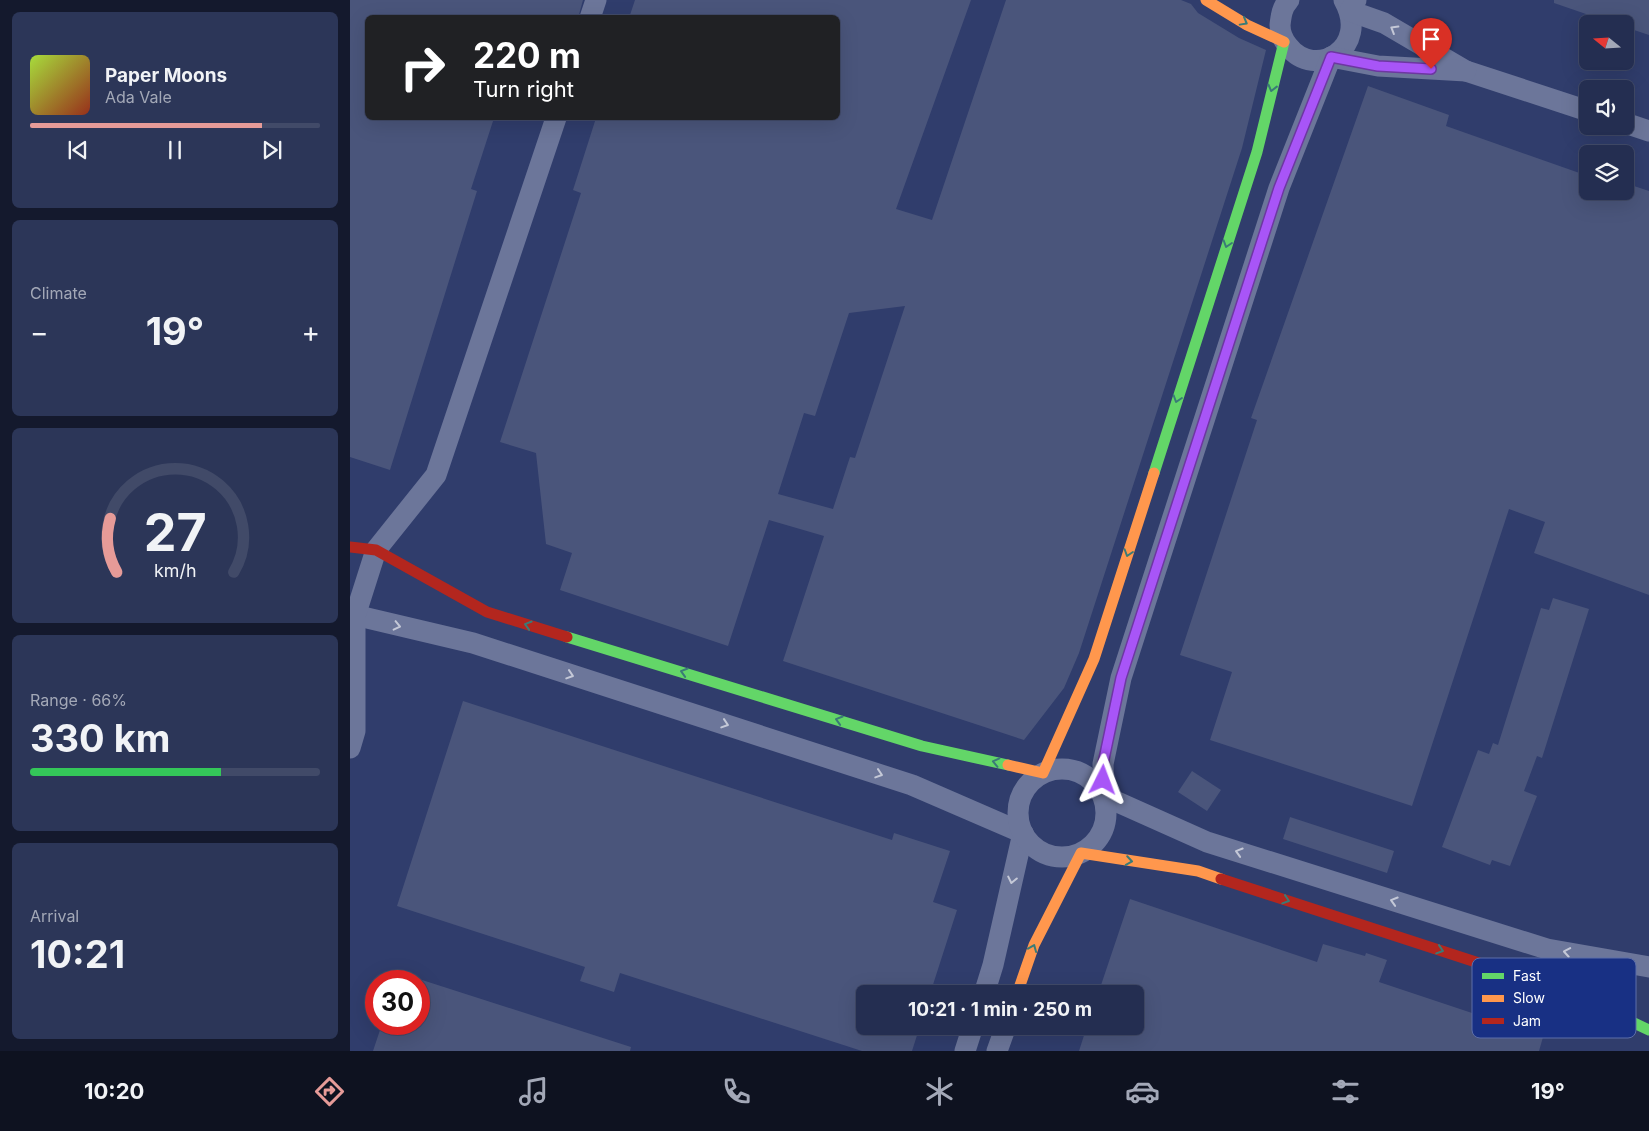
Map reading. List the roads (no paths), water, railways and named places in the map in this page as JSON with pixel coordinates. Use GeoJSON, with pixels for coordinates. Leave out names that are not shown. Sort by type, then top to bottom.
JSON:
{"type":"FeatureCollection","features":[{"type":"Feature","properties":{"kind":"street"},"geometry":{"type":"LineString","coordinates":[[591,15],[596,0]]}},
{"type":"Feature","properties":{"kind":"street"},"geometry":{"type":"LineString","coordinates":[[1206,0],[1246,25],[1284,40]]}},
{"type":"Feature","properties":{"kind":"street"},"geometry":{"type":"LineString","coordinates":[[1289,0],[1281,15],[1280,28],[1284,40],[1297,55],[1309,60],[1331,57],[1341,51],[1352,32],[1350,4]]}},
{"type":"Feature","properties":{"kind":"street"},"geometry":{"type":"LineString","coordinates":[[1350,4],[1466,71],[1579,108]]}},
{"type":"Feature","properties":{"kind":"street"},"geometry":{"type":"LineString","coordinates":[[1043,773],[1094,659],[1257,152],[1284,40]]}},
{"type":"Feature","properties":{"kind":"street"},"geometry":{"type":"LineString","coordinates":[[1331,57],[1378,66],[1466,71]]}},
{"type":"Feature","properties":{"kind":"street"},"geometry":{"type":"LineString","coordinates":[[1331,57],[1279,188],[1121,678],[1103,764],[1104,796],[1106,814],[1102,833],[1092,845],[1080,853],[1066,857],[1054,856],[1040,851],[1032,845],[1023,833],[1018,818],[1019,802],[1026,788],[1036,776],[1050,770],[1071,769],[1085,774],[1096,783],[1104,796],[1207,842],[1538,946],[1601,958]]}},
{"type":"Feature","properties":{"kind":"street"},"geometry":{"type":"LineString","coordinates":[[350,748],[356,731],[352,615],[376,550],[436,475],[555,120]]}},
{"type":"Feature","properties":{"kind":"street"},"geometry":{"type":"LineString","coordinates":[[1634,127],[1649,131]]}},
{"type":"Feature","properties":{"kind":"street"},"geometry":{"type":"LineString","coordinates":[[350,547],[376,550],[487,612],[922,746],[1043,773]]}},
{"type":"Feature","properties":{"kind":"street"},"geometry":{"type":"LineString","coordinates":[[352,615],[473,643],[912,785],[1023,833]]}},
{"type":"Feature","properties":{"kind":"street"},"geometry":{"type":"LineString","coordinates":[[987,985],[1023,833]]}},
{"type":"Feature","properties":{"kind":"street"},"geometry":{"type":"LineString","coordinates":[[1020,985],[1034,945],[1080,853]]}},
{"type":"Feature","properties":{"kind":"street"},"geometry":{"type":"LineString","coordinates":[[1080,853],[1198,871],[1472,961]]}},
{"type":"Feature","properties":{"kind":"street"},"geometry":{"type":"LineString","coordinates":[[1636,965],[1649,967]]}},
{"type":"Feature","properties":{"kind":"street"},"geometry":{"type":"LineString","coordinates":[[1636,1024],[1649,1030]]}},
{"type":"Feature","properties":{"kind":"street"},"geometry":{"type":"LineString","coordinates":[[965,1051],[970,1035]]}},
{"type":"Feature","properties":{"kind":"street"},"geometry":{"type":"LineString","coordinates":[[997,1051],[1003,1035]]}}]}
